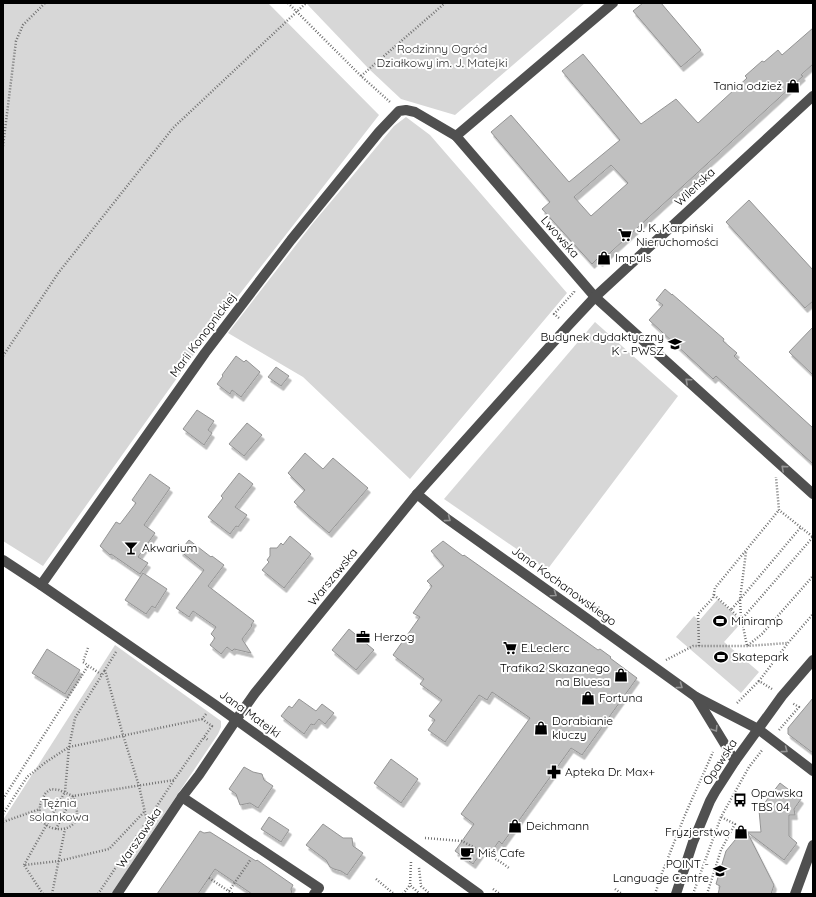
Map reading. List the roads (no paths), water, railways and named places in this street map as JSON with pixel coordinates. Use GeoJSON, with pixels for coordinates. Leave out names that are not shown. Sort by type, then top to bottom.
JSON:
{"type":"FeatureCollection","features":[{"type":"Feature","properties":{"kind":"street"},"geometry":{"type":"LineString","coordinates":[[456,136],[613,3]]}},
{"type":"Feature","properties":{"kind":"street","name":"Wileńska"},"geometry":{"type":"LineString","coordinates":[[595,297],[813,96]]}},
{"type":"Feature","properties":{"kind":"street","name":"Lwowska"},"geometry":{"type":"LineString","coordinates":[[399,111],[406,110],[415,112],[456,136],[595,297],[813,494]]}},
{"type":"Feature","properties":{"kind":"street","name":"Marii Konopnickiej"},"geometry":{"type":"LineString","coordinates":[[41,585],[205,353],[296,234],[379,132],[399,111]]}},
{"type":"Feature","properties":{"kind":"street","name":"Warszawska"},"geometry":{"type":"LineString","coordinates":[[117,894],[182,797],[199,775],[255,693],[417,494],[595,297]]}},
{"type":"Feature","properties":{"kind":"street","name":"Jana Kochanowskiego"},"geometry":{"type":"LineString","coordinates":[[417,494],[446,518],[653,667],[696,697],[758,729],[813,771]]}},
{"type":"Feature","properties":{"kind":"street","name":"Jana Matejki"},"geometry":{"type":"LineString","coordinates":[[3,561],[41,585],[214,704],[479,894]]}},
{"type":"Feature","properties":{"kind":"street","name":"Opawska"},"geometry":{"type":"LineString","coordinates":[[676,894],[693,842],[710,801],[735,761],[782,696],[813,660]]}},
{"type":"Feature","properties":{"kind":"street","name":"Jana Kochanowskiego"},"geometry":{"type":"LineString","coordinates":[[696,697],[735,761]]}},
{"type":"Feature","properties":{"kind":"street"},"geometry":{"type":"LineString","coordinates":[[182,797],[318,888],[314,894]]}},
{"type":"Feature","properties":{"kind":"street"},"geometry":{"type":"LineString","coordinates":[[796,894],[813,845]]}},
{"type":"Feature","properties":{"kind":"place","name":"Tania odzież"},"geometry":{"type":"Point","coordinates":[793,86]}},
{"type":"Feature","properties":{"kind":"place","name":"J. K. Karpiński Nieruchomości"},"geometry":{"type":"Point","coordinates":[625,235]}},
{"type":"Feature","properties":{"kind":"place","name":"Impuls"},"geometry":{"type":"Point","coordinates":[604,258]}},
{"type":"Feature","properties":{"kind":"place","name":"Budynek dydaktyczny K - PWSZ"},"geometry":{"type":"Point","coordinates":[675,344]}},
{"type":"Feature","properties":{"kind":"place","name":"Akwarium"},"geometry":{"type":"Point","coordinates":[131,548]}},
{"type":"Feature","properties":{"kind":"place","name":"Miniramp"},"geometry":{"type":"Point","coordinates":[720,621]}},
{"type":"Feature","properties":{"kind":"place","name":"Herzog"},"geometry":{"type":"Point","coordinates":[363,637]}},
{"type":"Feature","properties":{"kind":"place","name":"E.Leclerc"},"geometry":{"type":"Point","coordinates":[510,648]}},
{"type":"Feature","properties":{"kind":"place","name":"Skatepark"},"geometry":{"type":"Point","coordinates":[721,657]}},
{"type":"Feature","properties":{"kind":"place","name":"Trafika2 Skazanego na Bluesa"},"geometry":{"type":"Point","coordinates":[621,675]}},
{"type":"Feature","properties":{"kind":"place","name":"Fortuna"},"geometry":{"type":"Point","coordinates":[588,698]}},
{"type":"Feature","properties":{"kind":"place","name":"Dorabianie kluczy"},"geometry":{"type":"Point","coordinates":[541,728]}},
{"type":"Feature","properties":{"kind":"place","name":"Apteka Dr. Max+"},"geometry":{"type":"Point","coordinates":[554,772]}},
{"type":"Feature","properties":{"kind":"place","name":"Opawska TBS 04"},"geometry":{"type":"Point","coordinates":[740,800]}},
{"type":"Feature","properties":{"kind":"place","name":"Deichmann"},"geometry":{"type":"Point","coordinates":[515,826]}},
{"type":"Feature","properties":{"kind":"place","name":"Fryzjerstwo"},"geometry":{"type":"Point","coordinates":[741,832]}},
{"type":"Feature","properties":{"kind":"place","name":"Miś Cafe"},"geometry":{"type":"Point","coordinates":[467,853]}},
{"type":"Feature","properties":{"kind":"place","name":"POINT - Language Centre"},"geometry":{"type":"Point","coordinates":[720,871]}},
{"type":"Feature","properties":{"kind":"park label","name":"Rodzinny Ogród Działkowy im. J. Matejki"},"geometry":{"type":"Point","coordinates":[442,56]}},
{"type":"Feature","properties":{"kind":"park label","name":"Tężnia solankowa"},"geometry":{"type":"Point","coordinates":[59,810]}}]}
